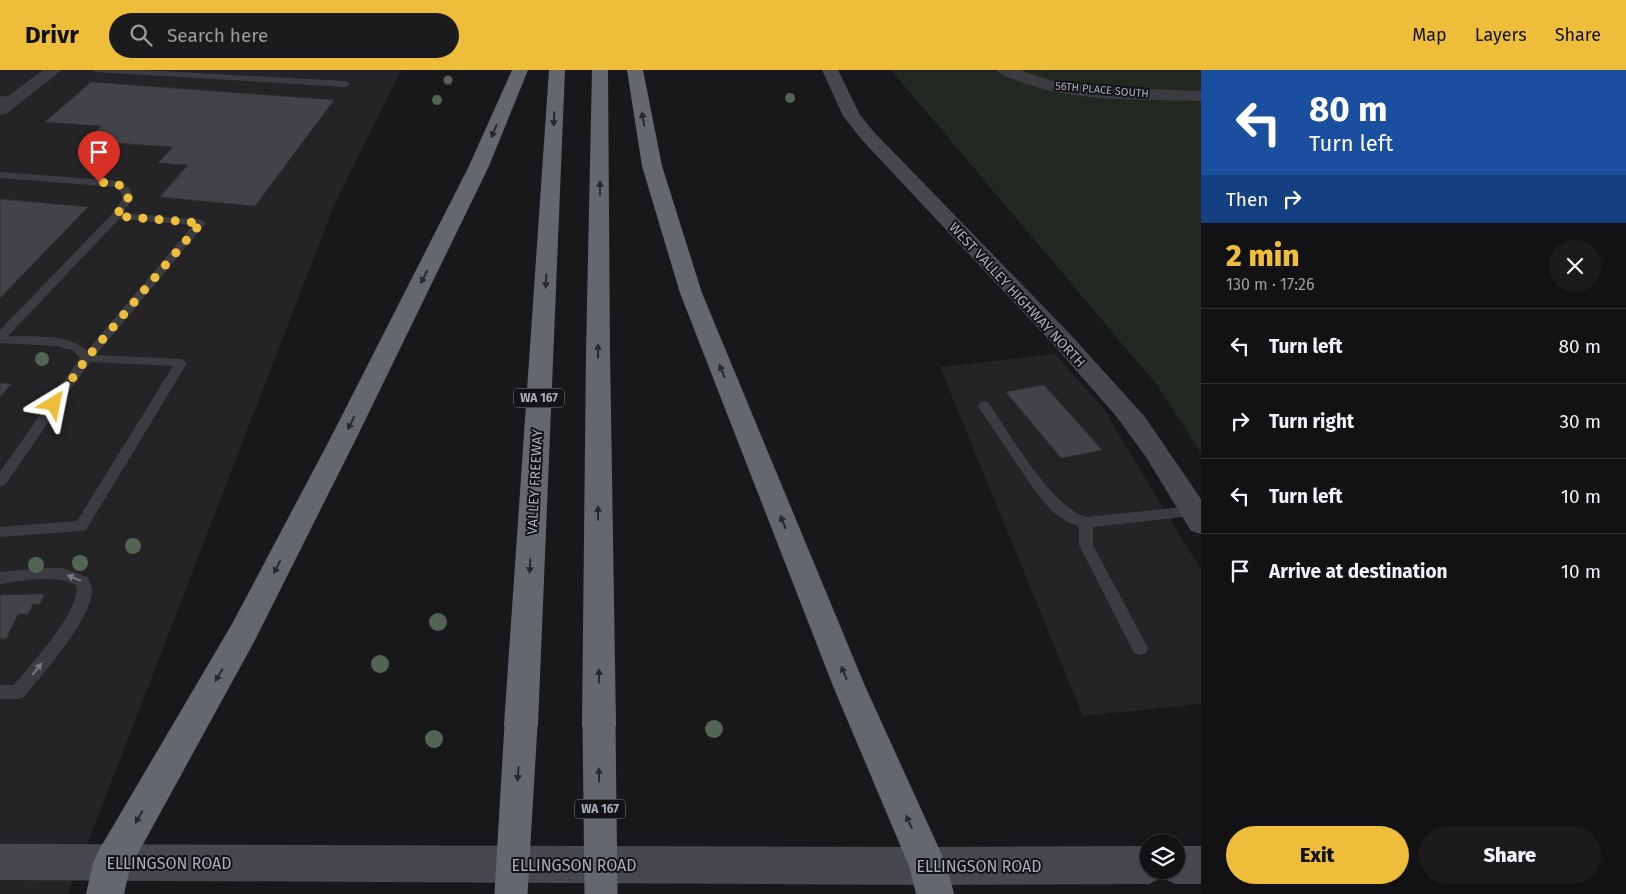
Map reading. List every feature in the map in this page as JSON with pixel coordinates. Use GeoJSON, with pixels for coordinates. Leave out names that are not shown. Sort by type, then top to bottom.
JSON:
{"type":"FeatureCollection","features":[{"type":"Feature","properties":{"kind":"highway"},"geometry":{"type":"LineString","coordinates":[[109,878],[243,633],[343,440],[479,166],[520,70]]}},
{"type":"Feature","properties":{"kind":"highway","name":"VALLEY FREEWAY"},"geometry":{"type":"LineString","coordinates":[[511,894],[522,726],[557,70]]}},
{"type":"Feature","properties":{"kind":"highway","name":"WA 167"},"geometry":{"type":"LineString","coordinates":[[600,70],[598,352],[601,894]]}},
{"type":"Feature","properties":{"kind":"highway"},"geometry":{"type":"LineString","coordinates":[[635,70],[652,166],[691,293],[849,686],[932,880]]}},
{"type":"Feature","properties":{"kind":"main road","name":"WEST VALLEY HIGHWAY NORTH"},"geometry":{"type":"LineString","coordinates":[[830,70],[852,116],[868,136],[1055,333],[1125,411],[1165,464],[1197,517]]}},
{"type":"Feature","properties":{"kind":"main road","name":"ELLINGSON ROAD"},"geometry":{"type":"LineString","coordinates":[[0,862],[109,878],[932,880],[1140,866]]}},
{"type":"Feature","properties":{"kind":"main road"},"geometry":{"type":"LineString","coordinates":[[1185,865],[1201,865]]}},
{"type":"Feature","properties":{"kind":"street"},"geometry":{"type":"LineString","coordinates":[[4,103],[54,70]]}},
{"type":"Feature","properties":{"kind":"street","name":"56TH PLACE SOUTH"},"geometry":{"type":"LineString","coordinates":[[1005,70],[1038,83],[1068,88],[1201,96]]}},
{"type":"Feature","properties":{"kind":"lane"},"geometry":{"type":"LineString","coordinates":[[96,70],[346,84]]}},
{"type":"Feature","properties":{"kind":"lane"},"geometry":{"type":"LineString","coordinates":[[0,174],[118,184],[126,191],[128,198],[116,216],[0,338]]}},
{"type":"Feature","properties":{"kind":"lane"},"geometry":{"type":"LineString","coordinates":[[0,482],[87,358],[201,223],[116,216]]}},
{"type":"Feature","properties":{"kind":"lane"},"geometry":{"type":"LineString","coordinates":[[0,338],[56,342],[76,347],[87,358],[181,364],[81,526],[0,532]]}},
{"type":"Feature","properties":{"kind":"lane"},"geometry":{"type":"LineString","coordinates":[[983,405],[1040,487],[1058,508],[1074,519],[1086,522],[1197,517]]}},
{"type":"Feature","properties":{"kind":"lane"},"geometry":{"type":"LineString","coordinates":[[1086,522],[1086,545],[1140,648]]}},
{"type":"Feature","properties":{"kind":"lane"},"geometry":{"type":"LineString","coordinates":[[0,578],[56,574],[73,576],[82,581],[84,591],[73,619],[56,645],[18,692],[0,692]]}},
{"type":"Feature","properties":{"kind":"shaded area"},"geometry":{"type":"Polygon","coordinates":[[[0,70],[401,70],[333,208],[68,894],[0,894],[0,70]]]}},
{"type":"Feature","properties":{"kind":"shaded area"},"geometry":{"type":"Polygon","coordinates":[[[891,70],[1201,70],[1201,453],[1157,385],[891,70]]]}},
{"type":"Feature","properties":{"kind":"shaded area"},"geometry":{"type":"Polygon","coordinates":[[[1055,354],[1103,408],[1201,570],[1201,704],[1083,716],[940,367],[1055,354]]]}},
{"type":"Feature","properties":{"kind":"building"},"geometry":{"type":"Polygon","coordinates":[[[91,82],[334,100],[255,206],[160,197],[188,165],[158,163],[173,147],[86,141],[101,126],[45,122],[91,82]]]}},
{"type":"Feature","properties":{"kind":"building"},"geometry":{"type":"Polygon","coordinates":[[[0,199],[88,207],[0,298],[0,199]]]}},
{"type":"Feature","properties":{"kind":"building"},"geometry":{"type":"Polygon","coordinates":[[[0,383],[11,384],[0,397],[0,383]]]}},
{"type":"Feature","properties":{"kind":"building"},"geometry":{"type":"Polygon","coordinates":[[[1044,385],[1102,450],[1061,458],[1006,392],[1044,385]]]}},
{"type":"Feature","properties":{"kind":"building"},"geometry":{"type":"Polygon","coordinates":[[[44,594],[40,604],[33,604],[28,614],[18,614],[6,639],[0,639],[0,595],[44,594]]]}},
{"type":"Feature","properties":{"kind":"route"},"geometry":{"type":"LineString","coordinates":[[54,404],[87,358],[201,223],[116,216],[128,198],[126,191],[118,184],[99,182]]}}]}
